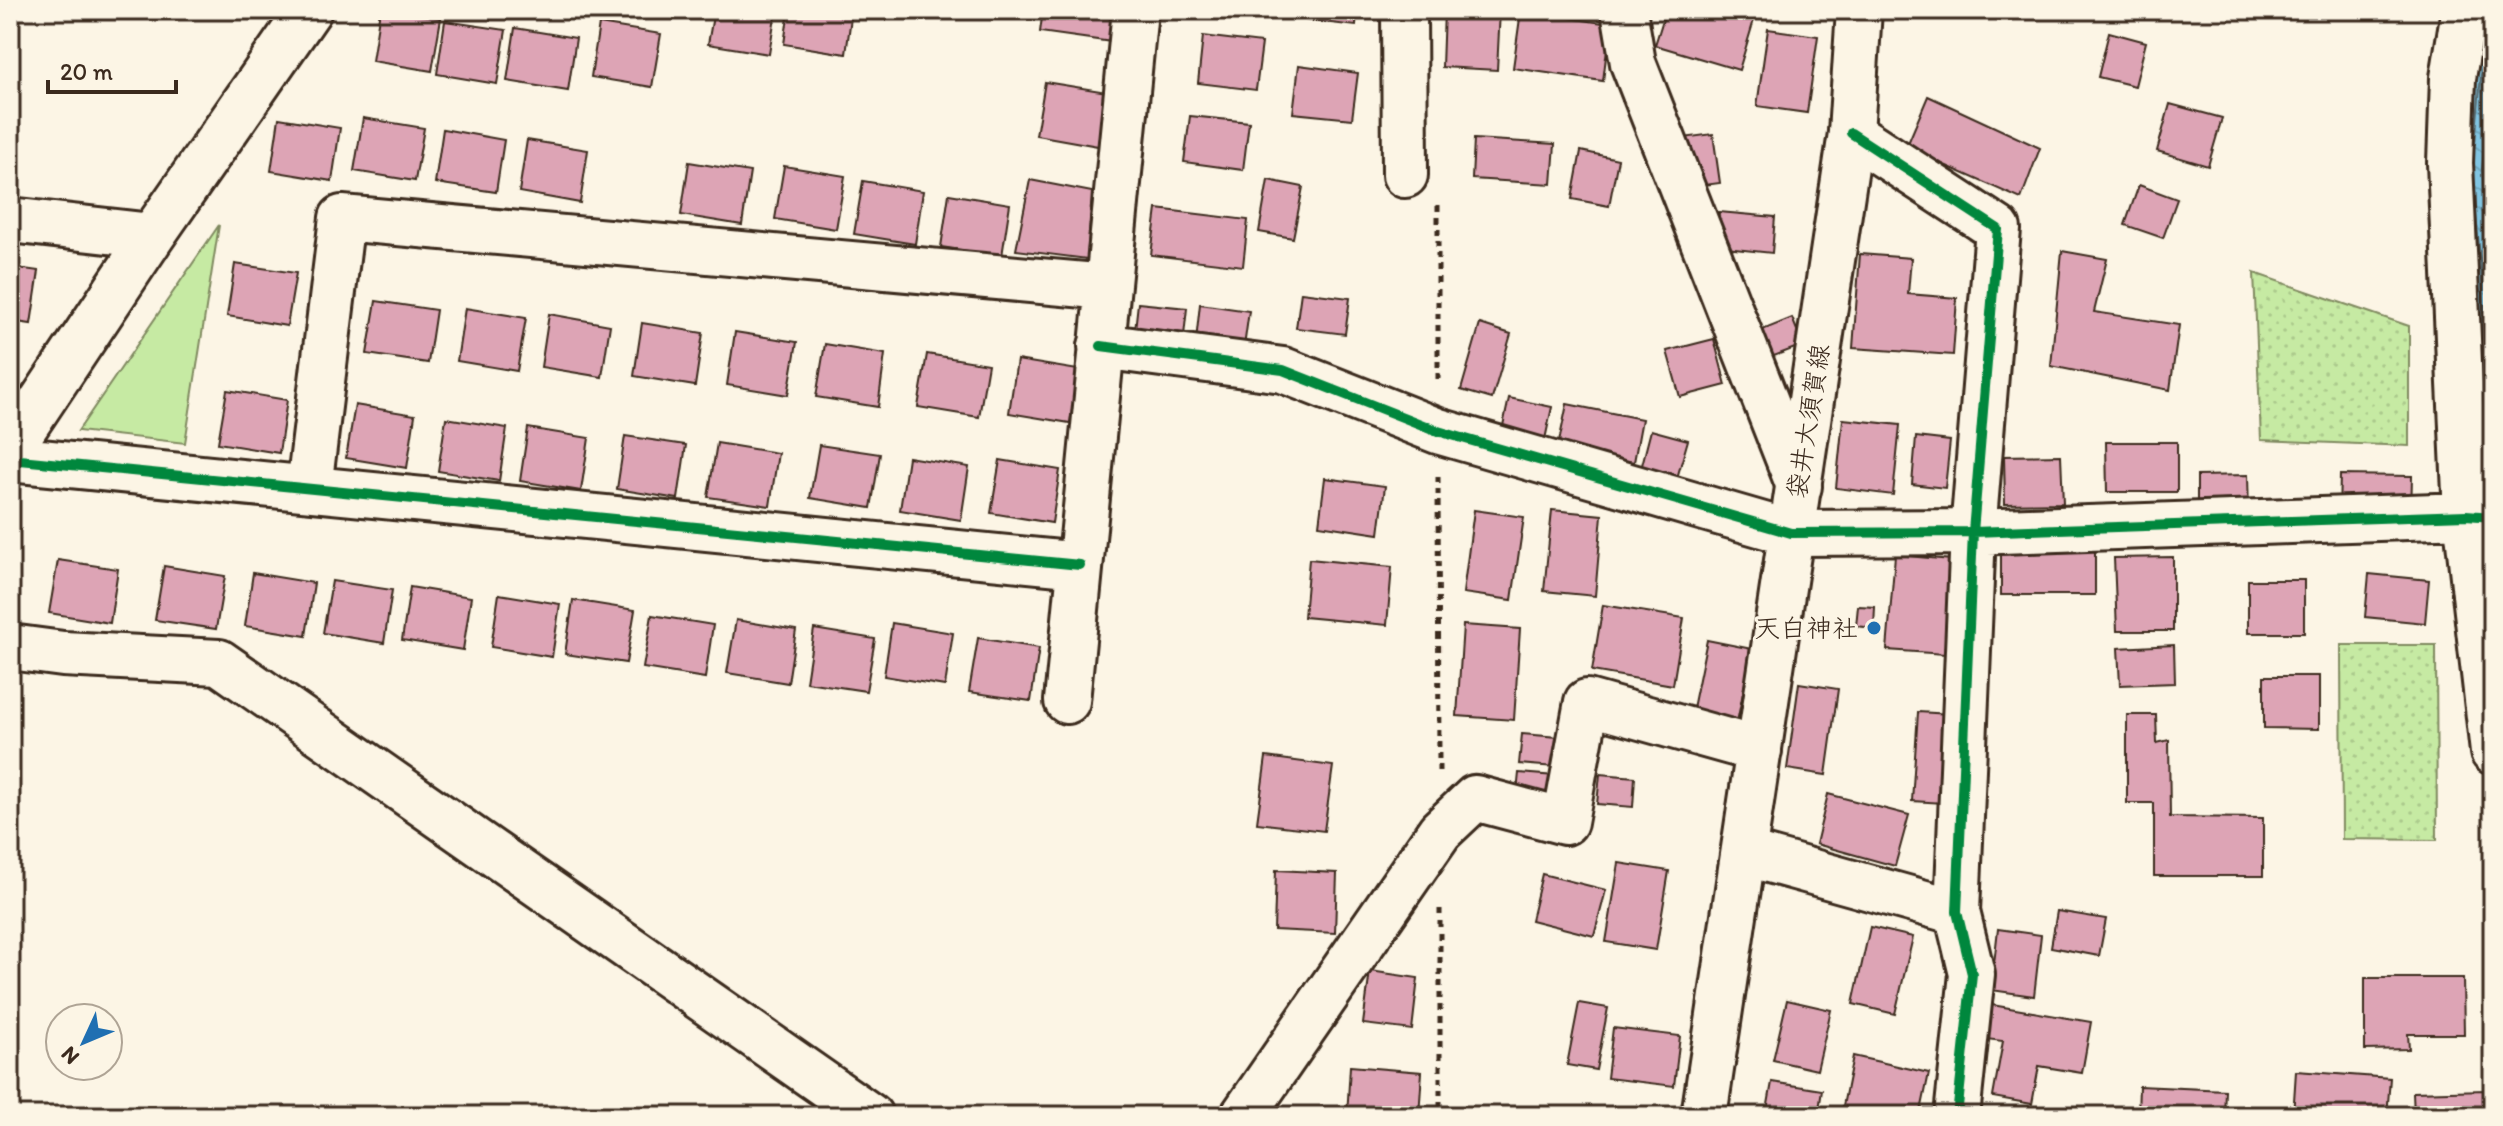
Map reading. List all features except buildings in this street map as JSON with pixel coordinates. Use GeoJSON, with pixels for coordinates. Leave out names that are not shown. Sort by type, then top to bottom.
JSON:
{"type":"FeatureCollection","features":[{"type":"Feature","properties":{"kind":"street"},"geometry":{"type":"LineString","coordinates":[[10,449],[152,236],[309,10]]}},
{"type":"Feature","properties":{"kind":"street"},"geometry":{"type":"LineString","coordinates":[[1067,701],[1135,10]]}},
{"type":"Feature","properties":{"kind":"street"},"geometry":{"type":"LineString","coordinates":[[1404,10],[1405,175]]}},
{"type":"Feature","properties":{"kind":"street"},"geometry":{"type":"LineString","coordinates":[[1624,10],[1633,63],[1799,486]]}},
{"type":"Feature","properties":{"kind":"street","name":"袋井大須賀線"},"geometry":{"type":"LineString","coordinates":[[1704,1116],[1851,133],[1859,10]]}},
{"type":"Feature","properties":{"kind":"street"},"geometry":{"type":"LineString","coordinates":[[2464,10],[2453,78],[2450,163],[2479,516],[2493,752]]}},
{"type":"Feature","properties":{"kind":"street"},"geometry":{"type":"LineString","coordinates":[[1851,133],[1998,229],[1973,532],[1957,912],[1972,974],[1957,1116]]}},
{"type":"Feature","properties":{"kind":"street"},"geometry":{"type":"LineString","coordinates":[[309,488],[342,218],[1107,287]]}},
{"type":"Feature","properties":{"kind":"street"},"geometry":{"type":"LineString","coordinates":[[10,220],[152,236]]}},
{"type":"Feature","properties":{"kind":"street"},"geometry":{"type":"LineString","coordinates":[[1101,346],[1283,370],[1438,431],[1791,533],[1973,532],[2479,516]]}},
{"type":"Feature","properties":{"kind":"street"},"geometry":{"type":"LineString","coordinates":[[10,459],[1080,565]]}},
{"type":"Feature","properties":{"kind":"street"},"geometry":{"type":"LineString","coordinates":[[10,647],[63,654],[219,662],[870,1116]]}},
{"type":"Feature","properties":{"kind":"street"},"geometry":{"type":"LineString","coordinates":[[1243,1116],[1440,831],[1475,798],[1565,822],[1587,702],[1759,750]]}},
{"type":"Feature","properties":{"kind":"street"},"geometry":{"type":"LineString","coordinates":[[1744,853],[1957,912]]}},
{"type":"Feature","properties":{"kind":"path"},"geometry":{"type":"LineString","coordinates":[[1405,175],[1438,188],[1440,1116]]}},
{"type":"Feature","properties":{"kind":"green space"},"geometry":{"type":"Polygon","coordinates":[[[219,225],[185,443],[78,431],[219,225]]]}},
{"type":"Feature","properties":{"kind":"green space"},"geometry":{"type":"Polygon","coordinates":[[[2254,273],[2409,326],[2409,446],[2261,440],[2254,273]]]}},
{"type":"Feature","properties":{"kind":"green space"},"geometry":{"type":"Polygon","coordinates":[[[2341,645],[2436,645],[2437,840],[2342,839],[2341,645]]]}},
{"type":"Feature","properties":{"kind":"water"},"geometry":{"type":"Polygon","coordinates":[[[2489,10],[2493,10],[2493,491],[2464,169],[2473,74],[2489,10]]]}},
{"type":"Feature","properties":{"kind":"cycle path"},"geometry":{"type":"LineString","coordinates":[[1851,133],[1998,229],[1973,532],[1957,912],[1972,974],[1957,1116]]}},
{"type":"Feature","properties":{"kind":"cycle path"},"geometry":{"type":"LineString","coordinates":[[1101,346],[1283,370],[1438,431],[1791,533],[1973,532],[2466,515],[2493,517]]}},
{"type":"Feature","properties":{"kind":"cycle path"},"geometry":{"type":"LineString","coordinates":[[10,459],[1080,565]]}},
{"type":"Feature","properties":{"kind":"place","name":"天白神社"},"geometry":{"type":"Point","coordinates":[1874,628]}}]}
